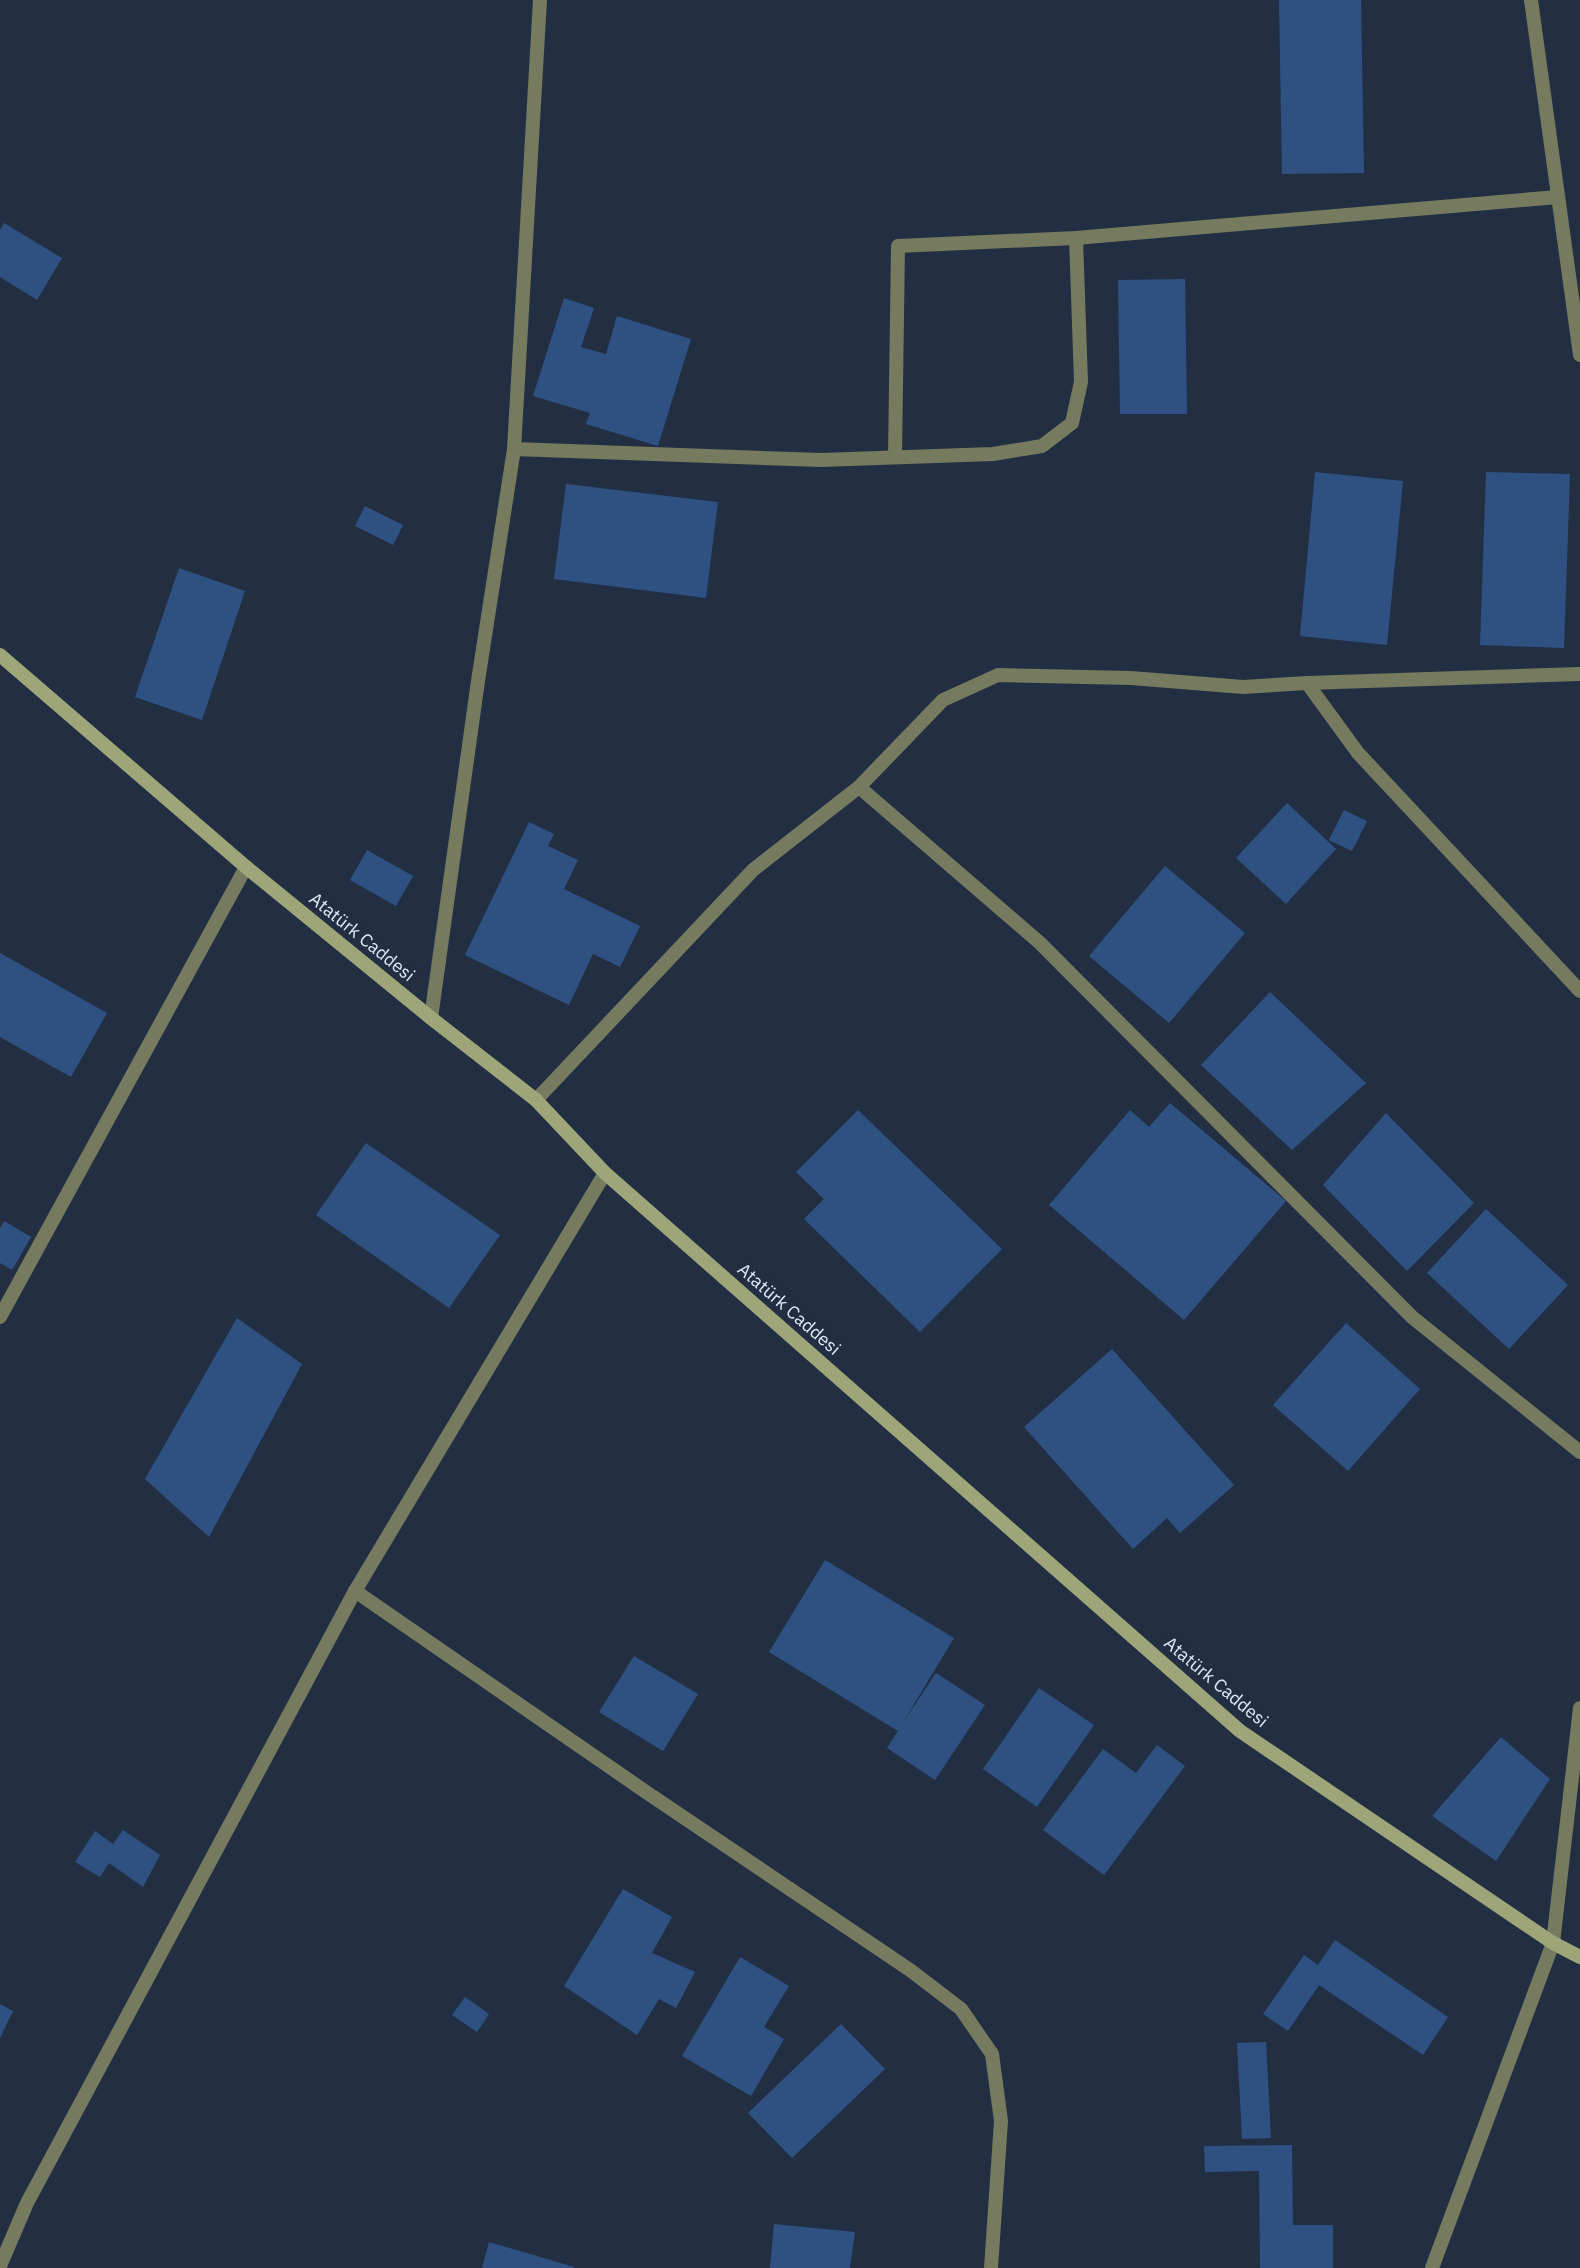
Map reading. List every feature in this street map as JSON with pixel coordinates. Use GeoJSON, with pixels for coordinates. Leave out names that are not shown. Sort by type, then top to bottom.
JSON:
{"type":"FeatureCollection","features":[{"type":"Feature","properties":{"kind":"main road","name":"Atatürk Caddesi"},"geometry":{"type":"LineString","coordinates":[[0,655],[246,867],[536,1100],[605,1173],[1240,1731],[1553,1943],[1580,1956]]}},
{"type":"Feature","properties":{"kind":"street"},"geometry":{"type":"LineString","coordinates":[[431,1018],[478,681],[514,449],[540,0]]}},
{"type":"Feature","properties":{"kind":"street"},"geometry":{"type":"LineString","coordinates":[[1531,0],[1580,355]]}},
{"type":"Feature","properties":{"kind":"street"},"geometry":{"type":"LineString","coordinates":[[895,457],[898,246],[1076,238],[1558,197]]}},
{"type":"Feature","properties":{"kind":"street"},"geometry":{"type":"LineString","coordinates":[[514,449],[821,460],[993,454],[1042,446],[1072,423],[1081,382],[1076,238]]}},
{"type":"Feature","properties":{"kind":"street"},"geometry":{"type":"LineString","coordinates":[[536,1100],[753,870],[859,787],[943,700],[998,675],[1131,678],[1243,687],[1580,674]]}},
{"type":"Feature","properties":{"kind":"street"},"geometry":{"type":"LineString","coordinates":[[1307,683],[1359,753],[1580,991]]}},
{"type":"Feature","properties":{"kind":"street"},"geometry":{"type":"LineString","coordinates":[[859,787],[1040,943],[1412,1317],[1580,1452]]}},
{"type":"Feature","properties":{"kind":"street"},"geometry":{"type":"LineString","coordinates":[[0,1317],[246,867]]}},
{"type":"Feature","properties":{"kind":"street"},"geometry":{"type":"LineString","coordinates":[[0,2266],[27,2203],[355,1591],[605,1173]]}},
{"type":"Feature","properties":{"kind":"street"},"geometry":{"type":"LineString","coordinates":[[355,1591],[910,1970],[961,2009],[992,2054],[1001,2121],[991,2268]]}},
{"type":"Feature","properties":{"kind":"street"},"geometry":{"type":"LineString","coordinates":[[1432,2268],[1553,1943],[1580,1708]]}},
{"type":"Feature","properties":{"kind":"building"},"geometry":{"type":"Polygon","coordinates":[[[1279,0],[1361,0],[1364,173],[1282,174],[1279,0]]]}},
{"type":"Feature","properties":{"kind":"building"},"geometry":{"type":"Polygon","coordinates":[[[4,223],[62,258],[37,300],[0,277],[0,230],[4,223]]]}},
{"type":"Feature","properties":{"kind":"building"},"geometry":{"type":"Polygon","coordinates":[[[1185,279],[1187,414],[1120,414],[1118,280],[1185,279]]]}},
{"type":"Feature","properties":{"kind":"building"},"geometry":{"type":"Polygon","coordinates":[[[564,298],[594,308],[581,347],[606,354],[617,316],[691,339],[658,446],[586,424],[590,413],[533,396],[564,298]]]}},
{"type":"Feature","properties":{"kind":"building"},"geometry":{"type":"Polygon","coordinates":[[[1315,472],[1403,481],[1387,645],[1300,636],[1315,472]]]}},
{"type":"Feature","properties":{"kind":"building"},"geometry":{"type":"Polygon","coordinates":[[[1486,472],[1570,474],[1564,648],[1480,645],[1486,472]]]}},
{"type":"Feature","properties":{"kind":"building"},"geometry":{"type":"Polygon","coordinates":[[[566,484],[718,502],[706,598],[554,579],[566,484]]]}},
{"type":"Feature","properties":{"kind":"building"},"geometry":{"type":"Polygon","coordinates":[[[365,506],[403,525],[393,545],[355,526],[365,506]]]}},
{"type":"Feature","properties":{"kind":"building"},"geometry":{"type":"Polygon","coordinates":[[[179,568],[245,591],[202,720],[135,697],[179,568]]]}},
{"type":"Feature","properties":{"kind":"building"},"geometry":{"type":"Polygon","coordinates":[[[1287,803],[1336,849],[1286,904],[1236,858],[1287,803]]]}},
{"type":"Feature","properties":{"kind":"building"},"geometry":{"type":"Polygon","coordinates":[[[1344,810],[1367,821],[1352,851],[1329,840],[1344,810]]]}},
{"type":"Feature","properties":{"kind":"building"},"geometry":{"type":"Polygon","coordinates":[[[529,822],[554,834],[548,846],[578,860],[564,889],[640,926],[620,967],[593,954],[569,1005],[465,955],[529,822]]]}},
{"type":"Feature","properties":{"kind":"building"},"geometry":{"type":"Polygon","coordinates":[[[367,850],[413,876],[396,906],[350,880],[367,850]]]}},
{"type":"Feature","properties":{"kind":"building"},"geometry":{"type":"Polygon","coordinates":[[[1165,866],[1245,933],[1169,1023],[1089,956],[1165,866]]]}},
{"type":"Feature","properties":{"kind":"building"},"geometry":{"type":"Polygon","coordinates":[[[0,953],[107,1013],[71,1077],[0,1037],[0,953]]]}},
{"type":"Feature","properties":{"kind":"building"},"geometry":{"type":"Polygon","coordinates":[[[1270,992],[1366,1083],[1292,1150],[1201,1065],[1270,992]]]}},
{"type":"Feature","properties":{"kind":"building"},"geometry":{"type":"Polygon","coordinates":[[[1170,1103],[1286,1201],[1184,1320],[1049,1205],[1130,1110],[1149,1127],[1170,1103]]]}},
{"type":"Feature","properties":{"kind":"building"},"geometry":{"type":"Polygon","coordinates":[[[858,1110],[1002,1249],[920,1332],[804,1219],[824,1199],[796,1172],[858,1110]]]}},
{"type":"Feature","properties":{"kind":"building"},"geometry":{"type":"Polygon","coordinates":[[[1386,1113],[1474,1203],[1407,1271],[1323,1185],[1386,1113]]]}},
{"type":"Feature","properties":{"kind":"building"},"geometry":{"type":"Polygon","coordinates":[[[366,1143],[500,1235],[449,1308],[316,1215],[366,1143]]]}},
{"type":"Feature","properties":{"kind":"building"},"geometry":{"type":"Polygon","coordinates":[[[1486,1209],[1568,1285],[1509,1349],[1427,1273],[1486,1209]]]}},
{"type":"Feature","properties":{"kind":"building"},"geometry":{"type":"Polygon","coordinates":[[[4,1221],[31,1237],[12,1270],[0,1263],[0,1228],[4,1221]]]}},
{"type":"Feature","properties":{"kind":"building"},"geometry":{"type":"Polygon","coordinates":[[[237,1318],[302,1364],[209,1537],[145,1479],[237,1318]]]}},
{"type":"Feature","properties":{"kind":"building"},"geometry":{"type":"Polygon","coordinates":[[[1346,1323],[1420,1389],[1348,1471],[1273,1405],[1346,1323]]]}},
{"type":"Feature","properties":{"kind":"building"},"geometry":{"type":"Polygon","coordinates":[[[1112,1349],[1234,1485],[1180,1533],[1167,1518],[1133,1549],[1024,1427],[1112,1349]]]}},
{"type":"Feature","properties":{"kind":"building"},"geometry":{"type":"Polygon","coordinates":[[[825,1560],[954,1638],[902,1724],[936,1673],[985,1705],[935,1780],[887,1748],[898,1731],[769,1652],[825,1560]]]}},
{"type":"Feature","properties":{"kind":"building"},"geometry":{"type":"Polygon","coordinates":[[[634,1656],[698,1694],[663,1751],[599,1712],[634,1656]]]}},
{"type":"Feature","properties":{"kind":"building"},"geometry":{"type":"Polygon","coordinates":[[[1039,1688],[1094,1725],[1037,1807],[983,1769],[1039,1688]]]}},
{"type":"Feature","properties":{"kind":"building"},"geometry":{"type":"Polygon","coordinates":[[[1501,1737],[1550,1779],[1496,1861],[1432,1816],[1501,1737]]]}},
{"type":"Feature","properties":{"kind":"building"},"geometry":{"type":"Polygon","coordinates":[[[1157,1745],[1185,1766],[1104,1875],[1043,1830],[1103,1749],[1136,1773],[1157,1745]]]}},
{"type":"Feature","properties":{"kind":"building"},"geometry":{"type":"Polygon","coordinates":[[[123,1830],[160,1855],[143,1887],[109,1863],[100,1877],[75,1862],[95,1831],[113,1844],[123,1830]]]}},
{"type":"Feature","properties":{"kind":"building"},"geometry":{"type":"Polygon","coordinates":[[[623,1889],[672,1917],[652,1953],[695,1972],[676,2008],[659,1999],[637,2035],[564,1986],[623,1889]]]}},
{"type":"Feature","properties":{"kind":"building"},"geometry":{"type":"Polygon","coordinates":[[[1335,1940],[1448,2017],[1423,2055],[1319,1985],[1288,2031],[1263,2014],[1304,1955],[1318,1965],[1335,1940]]]}},
{"type":"Feature","properties":{"kind":"building"},"geometry":{"type":"Polygon","coordinates":[[[740,1957],[789,1986],[764,2027],[784,2039],[751,2096],[682,2056],[740,1957]]]}},
{"type":"Feature","properties":{"kind":"building"},"geometry":{"type":"Polygon","coordinates":[[[465,1997],[489,2014],[477,2032],[452,2015],[465,1997]]]}},
{"type":"Feature","properties":{"kind":"building"},"geometry":{"type":"Polygon","coordinates":[[[0,2004],[13,2011],[0,2038],[0,2004]]]}},
{"type":"Feature","properties":{"kind":"building"},"geometry":{"type":"Polygon","coordinates":[[[841,2024],[885,2069],[792,2158],[748,2113],[841,2024]]]}},
{"type":"Feature","properties":{"kind":"building"},"geometry":{"type":"Polygon","coordinates":[[[1266,2042],[1271,2138],[1242,2139],[1237,2043],[1266,2042]]]}},
{"type":"Feature","properties":{"kind":"building"},"geometry":{"type":"Polygon","coordinates":[[[1292,2145],[1293,2225],[1333,2225],[1333,2268],[1260,2268],[1259,2171],[1205,2172],[1204,2146],[1292,2145]]]}},
{"type":"Feature","properties":{"kind":"building"},"geometry":{"type":"Polygon","coordinates":[[[774,2224],[855,2232],[850,2268],[770,2268],[774,2224]]]}},
{"type":"Feature","properties":{"kind":"building"},"geometry":{"type":"Polygon","coordinates":[[[489,2242],[574,2267],[574,2268],[482,2268],[489,2242]]]}}]}
